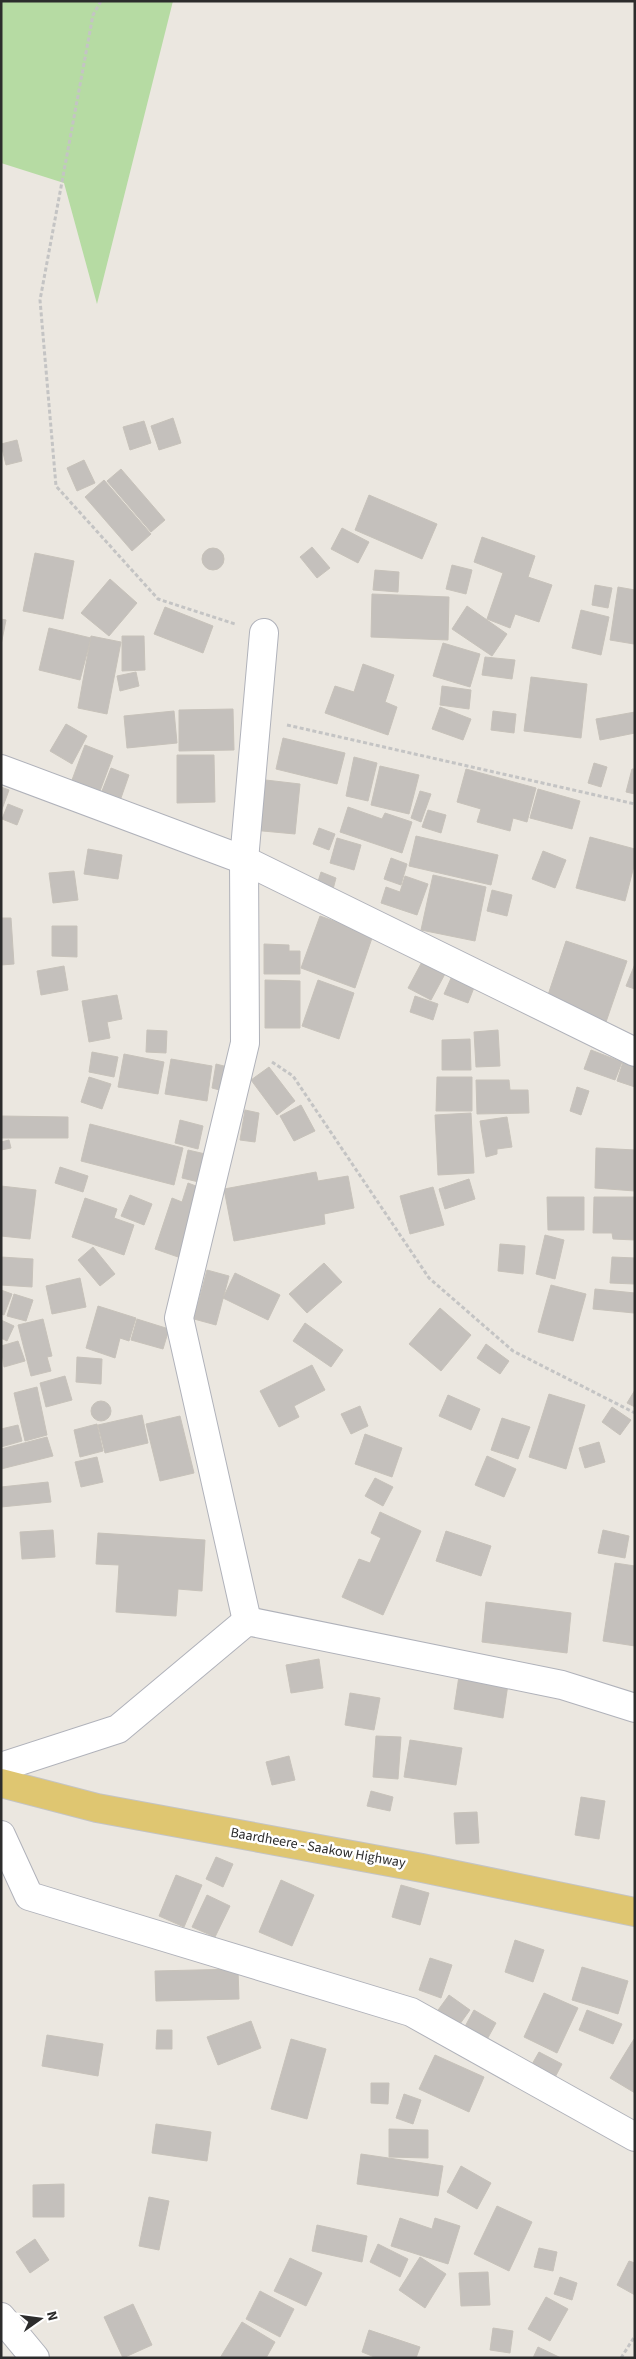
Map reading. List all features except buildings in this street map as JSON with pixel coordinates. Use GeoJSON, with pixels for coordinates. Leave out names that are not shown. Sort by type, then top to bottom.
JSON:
{"type":"FeatureCollection","features":[{"type":"Feature","properties":{"kind":"main road","name":"Baardheere - Saakow Highway"},"geometry":{"type":"LineString","coordinates":[[1,1783],[96,1808],[422,1868],[635,1912]]}},
{"type":"Feature","properties":{"kind":"street"},"geometry":{"type":"LineString","coordinates":[[247,1621],[179,1318],[245,1043],[244,860],[264,634]]}},
{"type":"Feature","properties":{"kind":"street"},"geometry":{"type":"LineString","coordinates":[[1,769],[244,860],[635,1052]]}},
{"type":"Feature","properties":{"kind":"street"},"geometry":{"type":"LineString","coordinates":[[247,1621],[562,1685],[635,1708]]}},
{"type":"Feature","properties":{"kind":"street"},"geometry":{"type":"LineString","coordinates":[[1,1767],[118,1729],[247,1621]]}},
{"type":"Feature","properties":{"kind":"street"},"geometry":{"type":"LineString","coordinates":[[1,1835],[30,1896],[411,2012],[635,2137]]}},
{"type":"Feature","properties":{"kind":"street"},"geometry":{"type":"LineString","coordinates":[[1,2317],[35,2358]]}},
{"type":"Feature","properties":{"kind":"path"},"geometry":{"type":"LineString","coordinates":[[100,1],[93,15],[40,300],[56,486],[158,599],[264,634]]}},
{"type":"Feature","properties":{"kind":"path"},"geometry":{"type":"LineString","coordinates":[[256,719],[635,804]]}},
{"type":"Feature","properties":{"kind":"path"},"geometry":{"type":"LineString","coordinates":[[245,1043],[292,1076],[429,1278],[513,1350],[635,1414]]}},
{"type":"Feature","properties":{"kind":"path"},"geometry":{"type":"LineString","coordinates":[[621,2358],[635,2336]]}},
{"type":"Feature","properties":{"kind":"green space"},"geometry":{"type":"Polygon","coordinates":[[[1,1],[173,1],[97,304],[64,183],[1,163],[1,1]]]}}]}
